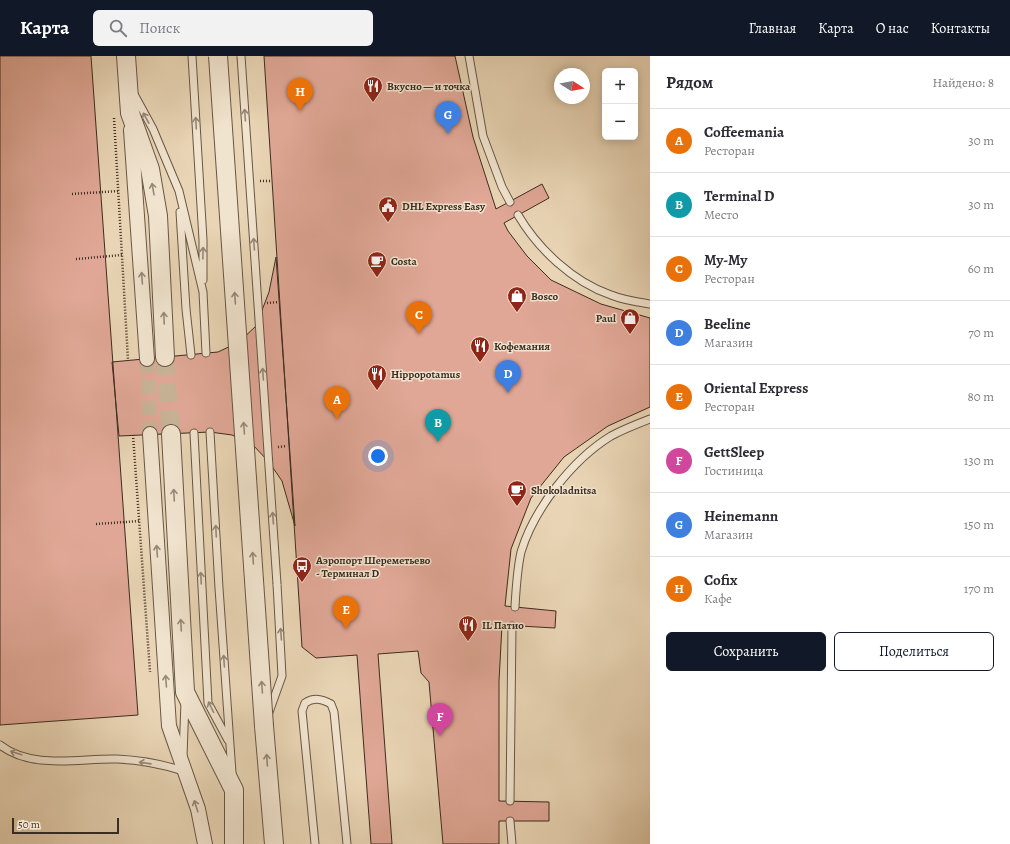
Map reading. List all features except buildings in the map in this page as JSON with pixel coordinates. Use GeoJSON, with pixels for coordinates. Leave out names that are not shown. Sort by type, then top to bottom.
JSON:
{"type":"FeatureCollection","features":[{"type":"Feature","properties":{"kind":"street"},"geometry":{"type":"LineString","coordinates":[[128,56],[122,113],[146,359]]}},
{"type":"Feature","properties":{"kind":"street"},"geometry":{"type":"LineString","coordinates":[[218,56],[264,726],[274,844]]}},
{"type":"Feature","properties":{"kind":"street"},"geometry":{"type":"LineString","coordinates":[[122,113],[150,169],[158,216],[165,357]]}},
{"type":"Feature","properties":{"kind":"street"},"geometry":{"type":"LineString","coordinates":[[150,434],[169,726],[183,771],[198,809],[205,844]]}},
{"type":"Feature","properties":{"kind":"street"},"geometry":{"type":"LineString","coordinates":[[171,434],[185,692],[234,790],[234,844]]}},
{"type":"Feature","properties":{"kind":"street"},"geometry":{"type":"LineString","coordinates":[[264,844],[267,834],[269,794]]}},
{"type":"Feature","properties":{"kind":"lane"},"geometry":{"type":"LineString","coordinates":[[128,56],[136,99],[152,129],[179,191],[203,292]]}},
{"type":"Feature","properties":{"kind":"lane"},"geometry":{"type":"LineString","coordinates":[[192,56],[203,240],[203,292],[206,353]]}},
{"type":"Feature","properties":{"kind":"lane"},"geometry":{"type":"LineString","coordinates":[[241,56],[283,666],[282,676],[264,726]]}},
{"type":"Feature","properties":{"kind":"lane"},"geometry":{"type":"LineString","coordinates":[[469,56],[484,136],[502,187],[510,202]]}},
{"type":"Feature","properties":{"kind":"lane"},"geometry":{"type":"LineString","coordinates":[[179,191],[186,309],[191,355]]}},
{"type":"Feature","properties":{"kind":"lane"},"geometry":{"type":"LineString","coordinates":[[518,215],[541,245],[564,268],[583,282],[610,295],[650,304]]}},
{"type":"Feature","properties":{"kind":"lane"},"geometry":{"type":"LineString","coordinates":[[515,607],[521,553],[532,524],[543,505],[568,473],[585,457],[610,437],[627,428],[650,419]]}},
{"type":"Feature","properties":{"kind":"lane"},"geometry":{"type":"LineString","coordinates":[[210,432],[229,742],[234,790]]}},
{"type":"Feature","properties":{"kind":"lane"},"geometry":{"type":"LineString","coordinates":[[194,433],[208,702],[229,742]]}},
{"type":"Feature","properties":{"kind":"lane"},"geometry":{"type":"LineString","coordinates":[[510,801],[512,626]]}},
{"type":"Feature","properties":{"kind":"lane"},"geometry":{"type":"LineString","coordinates":[[0,745],[13,753],[50,762],[117,759],[168,766],[183,771],[185,692]]}},
{"type":"Feature","properties":{"kind":"lane"},"geometry":{"type":"LineString","coordinates":[[315,844],[302,711],[305,703],[315,699],[331,704],[334,712],[347,844]]}},
{"type":"Feature","properties":{"kind":"lane"},"geometry":{"type":"LineString","coordinates":[[510,821],[512,844]]}},
{"type":"Feature","properties":{"kind":"path"},"geometry":{"type":"LineString","coordinates":[[122,113],[119,191],[128,360]]}},
{"type":"Feature","properties":{"kind":"path"},"geometry":{"type":"LineString","coordinates":[[72,194],[119,191]]}},
{"type":"Feature","properties":{"kind":"path"},"geometry":{"type":"LineString","coordinates":[[76,259],[122,255]]}},
{"type":"Feature","properties":{"kind":"path"},"geometry":{"type":"LineString","coordinates":[[133,435],[150,678]]}},
{"type":"Feature","properties":{"kind":"path"},"geometry":{"type":"LineString","coordinates":[[96,524],[140,521]]}},
{"type":"Feature","properties":{"kind":"tunnel"},"geometry":{"type":"LineString","coordinates":[[165,357],[171,434]]}},
{"type":"Feature","properties":{"kind":"tunnel"},"geometry":{"type":"LineString","coordinates":[[147,359],[150,434]]}},
{"type":"Feature","properties":{"kind":"place","name":"Вкусно — и точка"},"geometry":{"type":"Point","coordinates":[373,103]}},
{"type":"Feature","properties":{"kind":"place","name":"Cofix"},"geometry":{"type":"Point","coordinates":[300,111]}},
{"type":"Feature","properties":{"kind":"place","name":"Heinemann"},"geometry":{"type":"Point","coordinates":[448,134]}},
{"type":"Feature","properties":{"kind":"place","name":"DHL Express Easy"},"geometry":{"type":"Point","coordinates":[388,223]}},
{"type":"Feature","properties":{"kind":"place","name":"Costa"},"geometry":{"type":"Point","coordinates":[377,278]}},
{"type":"Feature","properties":{"kind":"place","name":"Bosco"},"geometry":{"type":"Point","coordinates":[517,313]}},
{"type":"Feature","properties":{"kind":"place","name":"Му-Му"},"geometry":{"type":"Point","coordinates":[419,334]}},
{"type":"Feature","properties":{"kind":"place","name":"Paul"},"geometry":{"type":"Point","coordinates":[630,335]}},
{"type":"Feature","properties":{"kind":"place","name":"Кофемания"},"geometry":{"type":"Point","coordinates":[480,363]}},
{"type":"Feature","properties":{"kind":"place","name":"Hippopotamus"},"geometry":{"type":"Point","coordinates":[377,391]}},
{"type":"Feature","properties":{"kind":"place","name":"Beeline"},"geometry":{"type":"Point","coordinates":[508,393]}},
{"type":"Feature","properties":{"kind":"place","name":"Coffeemania"},"geometry":{"type":"Point","coordinates":[337,419]}},
{"type":"Feature","properties":{"kind":"place","name":"Terminal D"},"geometry":{"type":"Point","coordinates":[438,442]}},
{"type":"Feature","properties":{"kind":"place","name":"Shokoladnitsa"},"geometry":{"type":"Point","coordinates":[517,507]}},
{"type":"Feature","properties":{"kind":"place","name":"Аэропорт Шереметьево - Терминал D"},"geometry":{"type":"Point","coordinates":[302,583]}},
{"type":"Feature","properties":{"kind":"place","name":"Oriental Express"},"geometry":{"type":"Point","coordinates":[346,629]}},
{"type":"Feature","properties":{"kind":"place","name":"IL Патио"},"geometry":{"type":"Point","coordinates":[468,642]}},
{"type":"Feature","properties":{"kind":"place","name":"GettSleep"},"geometry":{"type":"Point","coordinates":[440,736]}}]}
